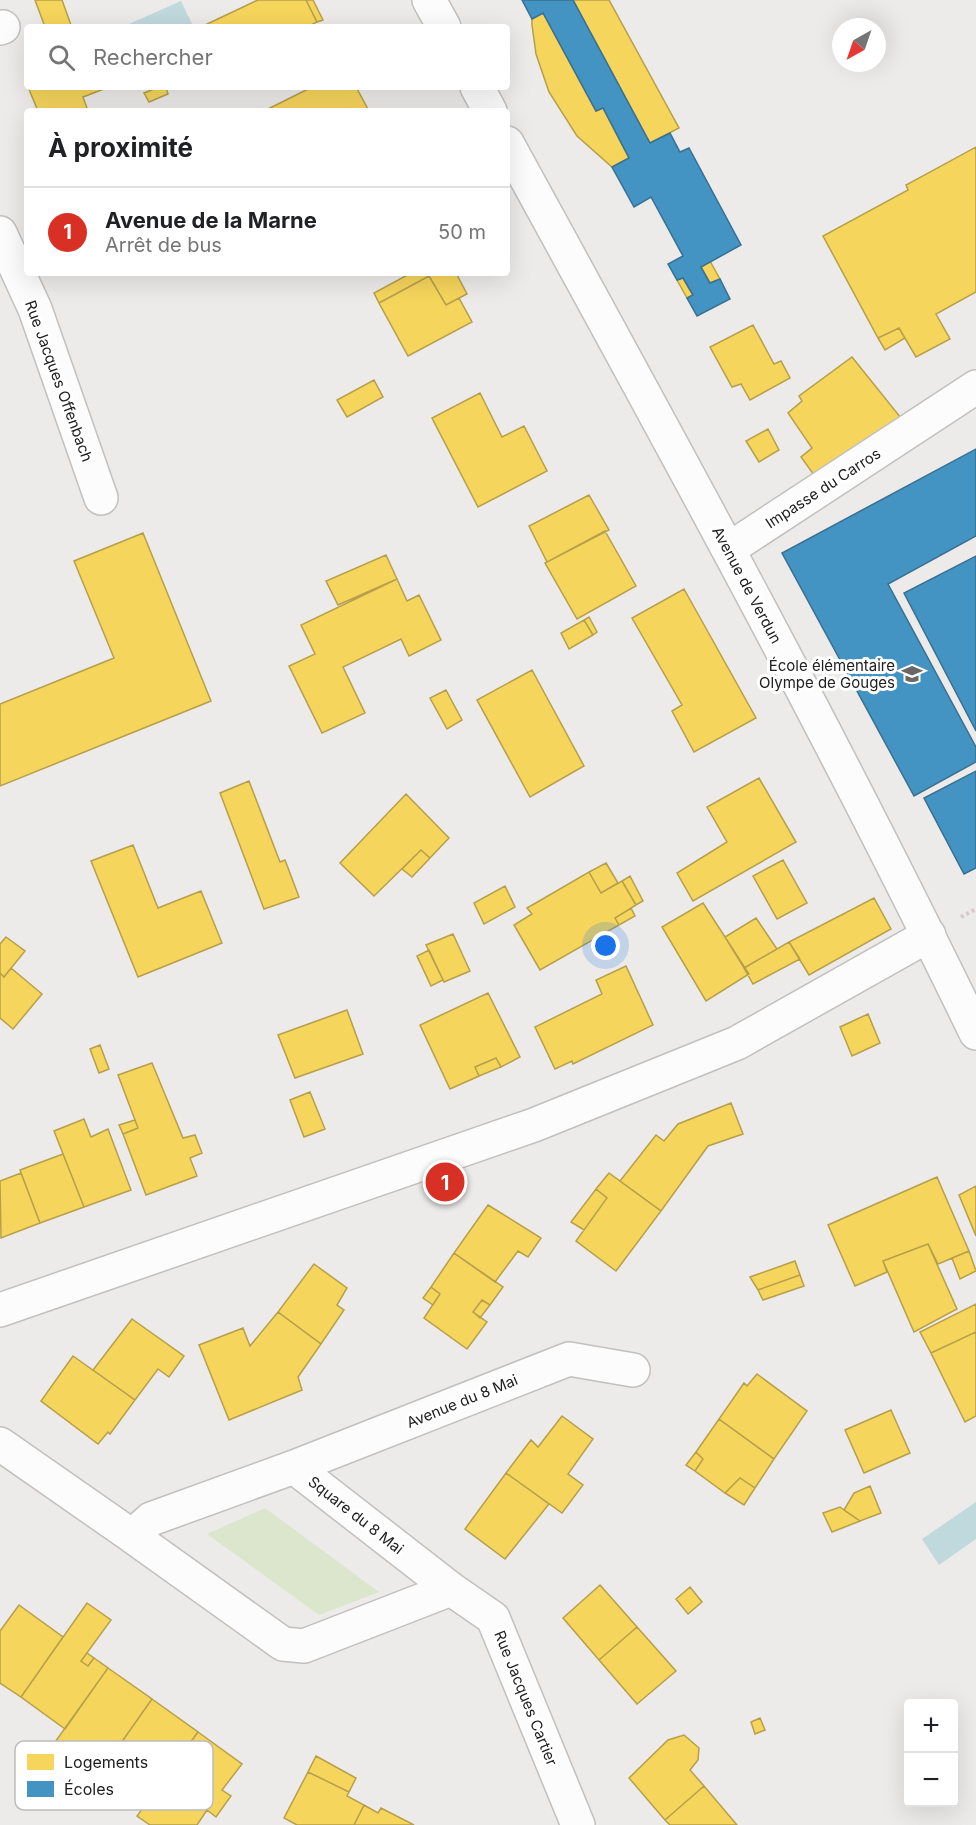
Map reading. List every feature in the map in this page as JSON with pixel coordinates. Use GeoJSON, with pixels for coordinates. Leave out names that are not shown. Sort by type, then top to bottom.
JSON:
{"type":"FeatureCollection","features":[{"type":"Feature","properties":{"kind":"street"},"geometry":{"type":"LineString","coordinates":[[429,0],[442,24]]}},
{"type":"Feature","properties":{"kind":"street"},"geometry":{"type":"LineString","coordinates":[[479,90],[488,108]]}},
{"type":"Feature","properties":{"kind":"street","name":"Avenue de Verdun"},"geometry":{"type":"LineString","coordinates":[[510,148],[729,549],[929,935],[976,1033]]}},
{"type":"Feature","properties":{"kind":"street","name":"Rue Jacques Offenbach"},"geometry":{"type":"LineString","coordinates":[[0,233],[35,309],[101,498]]}},
{"type":"Feature","properties":{"kind":"street","name":"Impasse du Carros"},"geometry":{"type":"LineString","coordinates":[[729,549],[976,387]]}},
{"type":"Feature","properties":{"kind":"street"},"geometry":{"type":"LineString","coordinates":[[0,1310],[534,1125],[737,1043],[929,935]]}},
{"type":"Feature","properties":{"kind":"street","name":"Avenue du 8 Mai"},"geometry":{"type":"LineString","coordinates":[[294,1467],[569,1359],[633,1370]]}},
{"type":"Feature","properties":{"kind":"street"},"geometry":{"type":"LineString","coordinates":[[0,1444],[283,1644],[304,1646],[451,1589]]}},
{"type":"Feature","properties":{"kind":"street","name":"Square du 8 Mai"},"geometry":{"type":"LineString","coordinates":[[132,1536],[151,1519],[294,1467],[451,1589]]}},
{"type":"Feature","properties":{"kind":"street","name":"Rue Jacques Cartier"},"geometry":{"type":"LineString","coordinates":[[451,1589],[493,1618],[578,1825]]}},
{"type":"Feature","properties":{"kind":"green space"},"geometry":{"type":"Polygon","coordinates":[[[265,1508],[379,1592],[319,1615],[207,1534],[265,1508]]]}},
{"type":"Feature","properties":{"kind":"water"},"geometry":{"type":"Polygon","coordinates":[[[181,1],[192,24],[129,24],[181,1]]]}},
{"type":"Feature","properties":{"kind":"water"},"geometry":{"type":"Polygon","coordinates":[[[976,1502],[976,1539],[939,1565],[922,1539],[976,1502]]]}},
{"type":"Feature","properties":{"kind":"building: Logements"},"geometry":{"type":"Polygon","coordinates":[[[35,0],[62,0],[71,24],[44,24],[35,0]]]}},
{"type":"Feature","properties":{"kind":"building: Logements"},"geometry":{"type":"Polygon","coordinates":[[[258,0],[306,0],[317,22],[313,24],[207,24],[258,0]]]}},
{"type":"Feature","properties":{"kind":"building: Logements"},"geometry":{"type":"Polygon","coordinates":[[[306,0],[313,0],[323,20],[317,22],[306,0]]]}},
{"type":"Feature","properties":{"kind":"building: Logements"},"geometry":{"type":"Polygon","coordinates":[[[573,0],[609,0],[679,128],[650,143],[573,0]]]}},
{"type":"Feature","properties":{"kind":"building: Logements"},"geometry":{"type":"Polygon","coordinates":[[[543,13],[596,111],[603,108],[629,158],[612,167],[577,136],[549,92],[536,54],[532,25],[532,19],[543,13]]]}},
{"type":"Feature","properties":{"kind":"building: Logements"},"geometry":{"type":"Polygon","coordinates":[[[29,90],[101,90],[83,97],[87,108],[37,108],[29,90]]]}},
{"type":"Feature","properties":{"kind":"building: Logements"},"geometry":{"type":"Polygon","coordinates":[[[152,90],[167,90],[168,94],[149,102],[144,93],[152,90]]]}},
{"type":"Feature","properties":{"kind":"building: Logements"},"geometry":{"type":"Polygon","coordinates":[[[306,90],[358,90],[367,108],[270,108],[306,90]]]}},
{"type":"Feature","properties":{"kind":"building: Logements"},"geometry":{"type":"Polygon","coordinates":[[[976,147],[976,292],[936,314],[950,339],[916,357],[899,328],[878,338],[823,236],[908,190],[906,185],[976,147]]]}},
{"type":"Feature","properties":{"kind":"building: Logements"},"geometry":{"type":"Polygon","coordinates":[[[710,261],[720,279],[710,283],[701,267],[710,261]]]}},
{"type":"Feature","properties":{"kind":"building: Logements"},"geometry":{"type":"Polygon","coordinates":[[[405,276],[429,276],[379,303],[374,293],[405,276]]]}},
{"type":"Feature","properties":{"kind":"building: Logements"},"geometry":{"type":"Polygon","coordinates":[[[429,276],[458,276],[467,294],[446,305],[429,276]]]}},
{"type":"Feature","properties":{"kind":"building: Logements"},"geometry":{"type":"Polygon","coordinates":[[[429,276],[446,305],[459,298],[472,322],[408,356],[379,303],[429,276]]]}},
{"type":"Feature","properties":{"kind":"building: Logements"},"geometry":{"type":"Polygon","coordinates":[[[683,278],[693,295],[687,298],[677,280],[683,278]]]}},
{"type":"Feature","properties":{"kind":"building: Logements"},"geometry":{"type":"Polygon","coordinates":[[[753,325],[774,364],[781,361],[790,378],[750,400],[741,384],[732,387],[710,347],[753,325]]]}},
{"type":"Feature","properties":{"kind":"building: Logements"},"geometry":{"type":"Polygon","coordinates":[[[899,328],[905,338],[885,350],[878,338],[899,328]]]}},
{"type":"Feature","properties":{"kind":"building: Logements"},"geometry":{"type":"Polygon","coordinates":[[[852,357],[901,418],[814,475],[801,457],[812,448],[788,413],[802,401],[799,396],[852,357]]]}},
{"type":"Feature","properties":{"kind":"building: Logements"},"geometry":{"type":"Polygon","coordinates":[[[374,380],[383,397],[347,417],[337,400],[374,380]]]}},
{"type":"Feature","properties":{"kind":"building: Logements"},"geometry":{"type":"Polygon","coordinates":[[[480,393],[502,437],[524,426],[547,471],[478,507],[432,418],[480,393]]]}},
{"type":"Feature","properties":{"kind":"building: Logements"},"geometry":{"type":"Polygon","coordinates":[[[768,429],[779,450],[759,462],[746,441],[768,429]]]}},
{"type":"Feature","properties":{"kind":"building: Logements"},"geometry":{"type":"Polygon","coordinates":[[[589,495],[609,530],[547,562],[529,526],[589,495]]]}},
{"type":"Feature","properties":{"kind":"building: Logements"},"geometry":{"type":"Polygon","coordinates":[[[605,531],[636,586],[577,619],[545,563],[605,531]]]}},
{"type":"Feature","properties":{"kind":"building: Logements"},"geometry":{"type":"Polygon","coordinates":[[[143,533],[211,701],[0,786],[0,704],[114,658],[74,561],[143,533]]]}},
{"type":"Feature","properties":{"kind":"building: Logements"},"geometry":{"type":"Polygon","coordinates":[[[386,555],[397,579],[338,605],[326,581],[386,555]]]}},
{"type":"Feature","properties":{"kind":"building: Logements"},"geometry":{"type":"Polygon","coordinates":[[[397,579],[407,601],[419,595],[441,640],[409,656],[401,639],[343,667],[365,713],[322,733],[289,666],[315,654],[301,625],[397,579]]]}},
{"type":"Feature","properties":{"kind":"building: Logements"},"geometry":{"type":"Polygon","coordinates":[[[684,589],[756,718],[694,752],[672,711],[682,705],[632,618],[684,589]]]}},
{"type":"Feature","properties":{"kind":"building: Logements"},"geometry":{"type":"Polygon","coordinates":[[[589,617],[597,632],[593,635],[584,620],[589,617]]]}},
{"type":"Feature","properties":{"kind":"building: Logements"},"geometry":{"type":"Polygon","coordinates":[[[584,620],[593,635],[569,649],[561,633],[584,620]]]}},
{"type":"Feature","properties":{"kind":"building: Logements"},"geometry":{"type":"Polygon","coordinates":[[[532,670],[584,766],[530,797],[477,700],[532,670]]]}},
{"type":"Feature","properties":{"kind":"building: Logements"},"geometry":{"type":"Polygon","coordinates":[[[446,690],[462,720],[447,729],[430,698],[446,690]]]}},
{"type":"Feature","properties":{"kind":"building: Logements"},"geometry":{"type":"Polygon","coordinates":[[[759,778],[796,842],[693,901],[677,873],[727,842],[707,807],[759,778]]]}},
{"type":"Feature","properties":{"kind":"building: Logements"},"geometry":{"type":"Polygon","coordinates":[[[249,781],[280,862],[285,860],[299,897],[264,909],[220,793],[249,781]]]}},
{"type":"Feature","properties":{"kind":"building: Logements"},"geometry":{"type":"Polygon","coordinates":[[[406,794],[449,838],[430,858],[421,850],[374,896],[340,863],[406,794]]]}},
{"type":"Feature","properties":{"kind":"building: Logements"},"geometry":{"type":"Polygon","coordinates":[[[133,845],[158,908],[201,891],[222,943],[138,977],[91,861],[133,845]]]}},
{"type":"Feature","properties":{"kind":"building: Logements"},"geometry":{"type":"Polygon","coordinates":[[[421,850],[430,858],[412,877],[402,869],[421,850]]]}},
{"type":"Feature","properties":{"kind":"building: Logements"},"geometry":{"type":"Polygon","coordinates":[[[783,860],[807,903],[777,919],[753,876],[783,860]]]}},
{"type":"Feature","properties":{"kind":"building: Logements"},"geometry":{"type":"Polygon","coordinates":[[[606,863],[618,883],[601,893],[589,872],[606,863]]]}},
{"type":"Feature","properties":{"kind":"building: Logements"},"geometry":{"type":"Polygon","coordinates":[[[589,872],[601,893],[622,881],[636,905],[615,918],[619,925],[540,970],[514,925],[532,914],[527,908],[589,872]]]}},
{"type":"Feature","properties":{"kind":"building: Logements"},"geometry":{"type":"Polygon","coordinates":[[[630,876],[643,901],[636,905],[622,881],[630,876]]]}},
{"type":"Feature","properties":{"kind":"building: Logements"},"geometry":{"type":"Polygon","coordinates":[[[505,886],[515,907],[484,924],[474,903],[505,886]]]}},
{"type":"Feature","properties":{"kind":"building: Logements"},"geometry":{"type":"Polygon","coordinates":[[[874,898],[891,929],[809,975],[789,942],[874,898]]]}},
{"type":"Feature","properties":{"kind":"building: Logements"},"geometry":{"type":"Polygon","coordinates":[[[703,903],[749,974],[706,1001],[662,927],[703,903]]]}},
{"type":"Feature","properties":{"kind":"building: Logements"},"geometry":{"type":"Polygon","coordinates":[[[631,908],[635,916],[619,925],[615,918],[631,908]]]}},
{"type":"Feature","properties":{"kind":"building: Logements"},"geometry":{"type":"Polygon","coordinates":[[[756,918],[777,949],[744,968],[725,937],[756,918]]]}},
{"type":"Feature","properties":{"kind":"building: Logements"},"geometry":{"type":"Polygon","coordinates":[[[453,934],[470,971],[444,982],[426,945],[453,934]]]}},
{"type":"Feature","properties":{"kind":"building: Logements"},"geometry":{"type":"Polygon","coordinates":[[[6,937],[25,951],[4,977],[0,973],[0,944],[6,937]]]}},
{"type":"Feature","properties":{"kind":"building: Logements"},"geometry":{"type":"Polygon","coordinates":[[[789,942],[800,959],[753,984],[744,968],[789,942]]]}},
{"type":"Feature","properties":{"kind":"building: Logements"},"geometry":{"type":"Polygon","coordinates":[[[429,950],[443,980],[431,986],[417,956],[429,950]]]}},
{"type":"Feature","properties":{"kind":"building: Logements"},"geometry":{"type":"Polygon","coordinates":[[[626,966],[653,1025],[573,1064],[572,1061],[555,1069],[535,1027],[602,994],[596,980],[626,966]]]}},
{"type":"Feature","properties":{"kind":"building: Logements"},"geometry":{"type":"Polygon","coordinates":[[[11,968],[42,994],[13,1029],[0,1018],[0,973],[4,977],[11,968]]]}},
{"type":"Feature","properties":{"kind":"building: Logements"},"geometry":{"type":"Polygon","coordinates":[[[488,993],[520,1057],[501,1067],[496,1058],[475,1067],[479,1076],[450,1089],[420,1025],[488,993]]]}},
{"type":"Feature","properties":{"kind":"building: Logements"},"geometry":{"type":"Polygon","coordinates":[[[347,1010],[363,1054],[295,1078],[278,1035],[347,1010]]]}},
{"type":"Feature","properties":{"kind":"building: Logements"},"geometry":{"type":"Polygon","coordinates":[[[868,1014],[880,1043],[852,1056],[840,1027],[868,1014]]]}},
{"type":"Feature","properties":{"kind":"building: Logements"},"geometry":{"type":"Polygon","coordinates":[[[100,1045],[109,1069],[99,1073],[90,1049],[100,1045]]]}},
{"type":"Feature","properties":{"kind":"building: Logements"},"geometry":{"type":"Polygon","coordinates":[[[496,1058],[501,1067],[479,1076],[475,1067],[496,1058]]]}},
{"type":"Feature","properties":{"kind":"building: Logements"},"geometry":{"type":"Polygon","coordinates":[[[152,1063],[183,1138],[195,1135],[202,1153],[190,1158],[197,1176],[146,1195],[123,1134],[138,1128],[118,1075],[152,1063]]]}},
{"type":"Feature","properties":{"kind":"building: Logements"},"geometry":{"type":"Polygon","coordinates":[[[310,1092],[325,1129],[304,1137],[290,1100],[310,1092]]]}},
{"type":"Feature","properties":{"kind":"building: Logements"},"geometry":{"type":"Polygon","coordinates":[[[731,1103],[743,1134],[708,1146],[661,1211],[620,1181],[656,1135],[664,1141],[678,1124],[731,1103]]]}},
{"type":"Feature","properties":{"kind":"building: Logements"},"geometry":{"type":"Polygon","coordinates":[[[84,1119],[91,1137],[108,1129],[131,1190],[84,1207],[54,1131],[84,1119]]]}},
{"type":"Feature","properties":{"kind":"building: Logements"},"geometry":{"type":"Polygon","coordinates":[[[135,1120],[138,1128],[123,1134],[119,1125],[135,1120]]]}},
{"type":"Feature","properties":{"kind":"building: Logements"},"geometry":{"type":"Polygon","coordinates":[[[63,1154],[84,1207],[40,1223],[20,1170],[63,1154]]]}},
{"type":"Feature","properties":{"kind":"building: Logements"},"geometry":{"type":"Polygon","coordinates":[[[21,1173],[40,1223],[1,1238],[0,1181],[21,1173]]]}},
{"type":"Feature","properties":{"kind":"building: Logements"},"geometry":{"type":"Polygon","coordinates":[[[609,1173],[661,1211],[616,1271],[576,1241],[607,1198],[596,1189],[609,1173]]]}},
{"type":"Feature","properties":{"kind":"building: Logements"},"geometry":{"type":"Polygon","coordinates":[[[937,1177],[969,1251],[938,1264],[928,1244],[883,1261],[887,1272],[855,1286],[828,1225],[937,1177]]]}},
{"type":"Feature","properties":{"kind":"building: Logements"},"geometry":{"type":"Polygon","coordinates":[[[976,1186],[976,1236],[959,1195],[976,1186]]]}},
{"type":"Feature","properties":{"kind":"building: Logements"},"geometry":{"type":"Polygon","coordinates":[[[596,1189],[607,1198],[584,1230],[571,1222],[596,1189]]]}},
{"type":"Feature","properties":{"kind":"building: Logements"},"geometry":{"type":"Polygon","coordinates":[[[488,1205],[541,1238],[528,1257],[518,1251],[495,1282],[454,1253],[488,1205]]]}},
{"type":"Feature","properties":{"kind":"building: Logements"},"geometry":{"type":"Polygon","coordinates":[[[928,1244],[957,1309],[914,1332],[883,1261],[928,1244]]]}},
{"type":"Feature","properties":{"kind":"building: Logements"},"geometry":{"type":"Polygon","coordinates":[[[969,1251],[976,1271],[960,1279],[952,1258],[969,1251]]]}},
{"type":"Feature","properties":{"kind":"building: Logements"},"geometry":{"type":"Polygon","coordinates":[[[454,1253],[503,1287],[490,1305],[482,1300],[473,1312],[487,1322],[467,1349],[424,1318],[440,1294],[431,1287],[454,1253]]]}},
{"type":"Feature","properties":{"kind":"building: Logements"},"geometry":{"type":"Polygon","coordinates":[[[795,1261],[800,1275],[758,1290],[750,1277],[795,1261]]]}},
{"type":"Feature","properties":{"kind":"building: Logements"},"geometry":{"type":"Polygon","coordinates":[[[314,1264],[347,1288],[337,1305],[344,1310],[321,1344],[278,1312],[314,1264]]]}},
{"type":"Feature","properties":{"kind":"building: Logements"},"geometry":{"type":"Polygon","coordinates":[[[800,1275],[804,1286],[763,1300],[758,1290],[800,1275]]]}},
{"type":"Feature","properties":{"kind":"building: Logements"},"geometry":{"type":"Polygon","coordinates":[[[431,1287],[440,1294],[433,1305],[423,1298],[431,1287]]]}},
{"type":"Feature","properties":{"kind":"building: Logements"},"geometry":{"type":"Polygon","coordinates":[[[482,1300],[490,1305],[480,1318],[473,1312],[482,1300]]]}},
{"type":"Feature","properties":{"kind":"building: Logements"},"geometry":{"type":"Polygon","coordinates":[[[976,1304],[976,1332],[931,1353],[920,1332],[976,1304]]]}},
{"type":"Feature","properties":{"kind":"building: Logements"},"geometry":{"type":"Polygon","coordinates":[[[278,1312],[321,1344],[298,1377],[302,1390],[229,1420],[199,1345],[243,1328],[250,1346],[278,1312]]]}},
{"type":"Feature","properties":{"kind":"building: Logements"},"geometry":{"type":"Polygon","coordinates":[[[132,1319],[184,1356],[169,1377],[158,1369],[135,1400],[93,1370],[132,1319]]]}},
{"type":"Feature","properties":{"kind":"building: Logements"},"geometry":{"type":"Polygon","coordinates":[[[976,1332],[976,1416],[965,1422],[931,1353],[976,1332]]]}},
{"type":"Feature","properties":{"kind":"building: Logements"},"geometry":{"type":"Polygon","coordinates":[[[73,1356],[135,1400],[110,1434],[108,1432],[98,1444],[41,1401],[73,1356]]]}},
{"type":"Feature","properties":{"kind":"building: Logements"},"geometry":{"type":"Polygon","coordinates":[[[757,1374],[807,1411],[774,1459],[719,1419],[744,1383],[747,1386],[757,1374]]]}},
{"type":"Feature","properties":{"kind":"building: Logements"},"geometry":{"type":"Polygon","coordinates":[[[891,1410],[910,1453],[864,1473],[845,1430],[891,1410]]]}},
{"type":"Feature","properties":{"kind":"building: Logements"},"geometry":{"type":"Polygon","coordinates":[[[562,1416],[593,1439],[568,1474],[583,1485],[562,1513],[506,1473],[531,1440],[538,1447],[562,1416]]]}},
{"type":"Feature","properties":{"kind":"building: Logements"},"geometry":{"type":"Polygon","coordinates":[[[719,1419],[774,1459],[755,1488],[740,1478],[725,1493],[695,1471],[703,1459],[696,1452],[719,1419]]]}},
{"type":"Feature","properties":{"kind":"building: Logements"},"geometry":{"type":"Polygon","coordinates":[[[696,1452],[703,1459],[695,1471],[686,1465],[696,1452]]]}},
{"type":"Feature","properties":{"kind":"building: Logements"},"geometry":{"type":"Polygon","coordinates":[[[506,1473],[549,1504],[505,1559],[465,1529],[506,1473]]]}},
{"type":"Feature","properties":{"kind":"building: Logements"},"geometry":{"type":"Polygon","coordinates":[[[740,1478],[755,1488],[744,1505],[725,1493],[740,1478]]]}},
{"type":"Feature","properties":{"kind":"building: Logements"},"geometry":{"type":"Polygon","coordinates":[[[870,1486],[881,1513],[860,1521],[844,1510],[854,1493],[870,1486]]]}},
{"type":"Feature","properties":{"kind":"building: Logements"},"geometry":{"type":"Polygon","coordinates":[[[840,1507],[860,1521],[832,1532],[823,1513],[840,1507]]]}},
{"type":"Feature","properties":{"kind":"building: Logements"},"geometry":{"type":"Polygon","coordinates":[[[600,1585],[637,1627],[599,1660],[563,1618],[600,1585]]]}},
{"type":"Feature","properties":{"kind":"building: Logements"},"geometry":{"type":"Polygon","coordinates":[[[690,1587],[702,1602],[688,1614],[676,1599],[690,1587]]]}},
{"type":"Feature","properties":{"kind":"building: Logements"},"geometry":{"type":"Polygon","coordinates":[[[87,1603],[111,1620],[81,1661],[88,1666],[94,1658],[108,1668],[65,1729],[21,1697],[87,1603]]]}},
{"type":"Feature","properties":{"kind":"building: Logements"},"geometry":{"type":"Polygon","coordinates":[[[19,1605],[63,1637],[21,1697],[0,1683],[0,1631],[19,1605]]]}},
{"type":"Feature","properties":{"kind":"building: Logements"},"geometry":{"type":"Polygon","coordinates":[[[637,1627],[676,1671],[637,1704],[599,1660],[637,1627]]]}},
{"type":"Feature","properties":{"kind":"building: Logements"},"geometry":{"type":"Polygon","coordinates":[[[87,1653],[94,1658],[88,1666],[81,1661],[87,1653]]]}},
{"type":"Feature","properties":{"kind":"building: Logements"},"geometry":{"type":"Polygon","coordinates":[[[108,1668],[152,1699],[122,1741],[56,1741],[108,1668]]]}},
{"type":"Feature","properties":{"kind":"building: Logements"},"geometry":{"type":"Polygon","coordinates":[[[152,1699],[198,1732],[191,1741],[122,1741],[152,1699]]]}},
{"type":"Feature","properties":{"kind":"building: Logements"},"geometry":{"type":"Polygon","coordinates":[[[760,1718],[765,1730],[755,1734],[751,1722],[760,1718]]]}},
{"type":"Feature","properties":{"kind":"building: Logements"},"geometry":{"type":"Polygon","coordinates":[[[198,1732],[210,1741],[191,1741],[198,1732]]]}},
{"type":"Feature","properties":{"kind":"building: Logements"},"geometry":{"type":"Polygon","coordinates":[[[684,1735],[699,1748],[698,1760],[690,1770],[704,1786],[665,1820],[629,1778],[668,1740],[684,1735]]]}},
{"type":"Feature","properties":{"kind":"building: Logements"},"geometry":{"type":"Polygon","coordinates":[[[213,1743],[242,1764],[222,1790],[231,1796],[216,1817],[207,1810],[213,1810],[213,1743]]]}},
{"type":"Feature","properties":{"kind":"building: Logements"},"geometry":{"type":"Polygon","coordinates":[[[316,1756],[356,1778],[349,1792],[308,1772],[316,1756]]]}},
{"type":"Feature","properties":{"kind":"building: Logements"},"geometry":{"type":"Polygon","coordinates":[[[308,1772],[349,1792],[347,1796],[364,1805],[354,1825],[297,1825],[284,1818],[308,1772]]]}},
{"type":"Feature","properties":{"kind":"building: Logements"},"geometry":{"type":"Polygon","coordinates":[[[704,1786],[737,1825],[670,1825],[665,1820],[704,1786]]]}},
{"type":"Feature","properties":{"kind":"building: Logements"},"geometry":{"type":"Polygon","coordinates":[[[364,1805],[378,1813],[381,1808],[414,1825],[354,1825],[364,1805]]]}},
{"type":"Feature","properties":{"kind":"building: Logements"},"geometry":{"type":"Polygon","coordinates":[[[141,1810],[207,1810],[197,1825],[150,1825],[137,1816],[141,1810]]]}},
{"type":"Feature","properties":{"kind":"building: Écoles"},"geometry":{"type":"Polygon","coordinates":[[[522,0],[573,0],[650,143],[670,133],[680,152],[689,148],[741,245],[701,267],[710,283],[720,279],[730,299],[697,316],[687,298],[693,295],[683,278],[677,280],[668,264],[683,256],[651,197],[634,207],[612,167],[629,158],[603,108],[596,111],[543,13],[532,19],[522,0]]]}},
{"type":"Feature","properties":{"kind":"building: Écoles","name":"École élémentaire Olympe de Gouges"},"geometry":{"type":"Polygon","coordinates":[[[976,449],[976,536],[888,584],[976,747],[976,762],[914,796],[782,553],[976,449]]]}},
{"type":"Feature","properties":{"kind":"building: Écoles"},"geometry":{"type":"Polygon","coordinates":[[[976,556],[976,731],[904,593],[976,556]]]}},
{"type":"Feature","properties":{"kind":"building: Écoles"},"geometry":{"type":"Polygon","coordinates":[[[976,771],[976,868],[964,874],[924,798],[976,771]]]}},
{"type":"Feature","properties":{"kind":"place","name":"École élémentaire Olympe de Gouges"},"geometry":{"type":"Point","coordinates":[912,674]}},
{"type":"Feature","properties":{"kind":"place","name":"Avenue de la Marne"},"geometry":{"type":"Point","coordinates":[445,1182]}}]}
